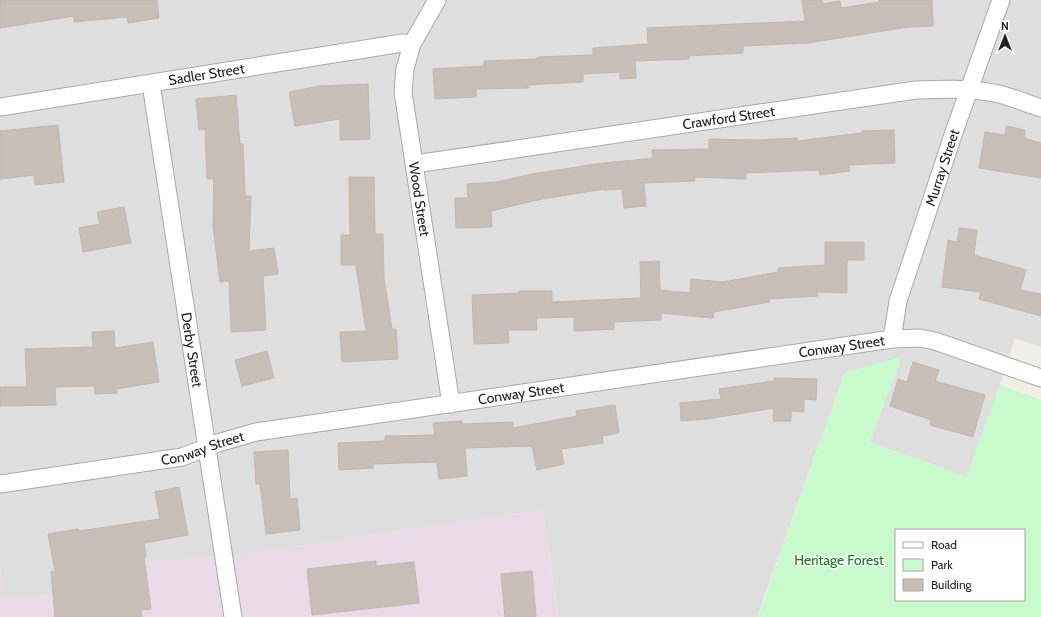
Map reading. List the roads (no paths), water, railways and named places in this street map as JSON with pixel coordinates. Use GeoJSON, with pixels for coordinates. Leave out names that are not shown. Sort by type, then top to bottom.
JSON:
{"type":"FeatureCollection","features":[{"type":"Feature","properties":{"kind":"street","name":"Wood Street"},"geometry":{"type":"LineString","coordinates":[[437,0],[412,44],[405,69],[403,92],[451,404]]}},
{"type":"Feature","properties":{"kind":"street","name":"Murray Street"},"geometry":{"type":"LineString","coordinates":[[892,339],[898,301],[1001,0]]}},
{"type":"Feature","properties":{"kind":"street","name":"Sadler Street"},"geometry":{"type":"LineString","coordinates":[[0,107],[402,43],[412,44]]}},
{"type":"Feature","properties":{"kind":"street","name":"Derby Street"},"geometry":{"type":"LineString","coordinates":[[151,84],[233,617]]}},
{"type":"Feature","properties":{"kind":"street","name":"Crawford Street"},"geometry":{"type":"LineString","coordinates":[[415,164],[916,90],[970,90],[993,93],[1041,108]]}},
{"type":"Feature","properties":{"kind":"street","name":"Conway Street"},"geometry":{"type":"LineString","coordinates":[[0,484],[182,457],[256,432],[892,339],[919,338],[935,341],[1041,378]]}},
{"type":"Feature","properties":{"kind":"park label","name":"Heritage Forest"},"geometry":{"type":"Point","coordinates":[839,560]}}]}
